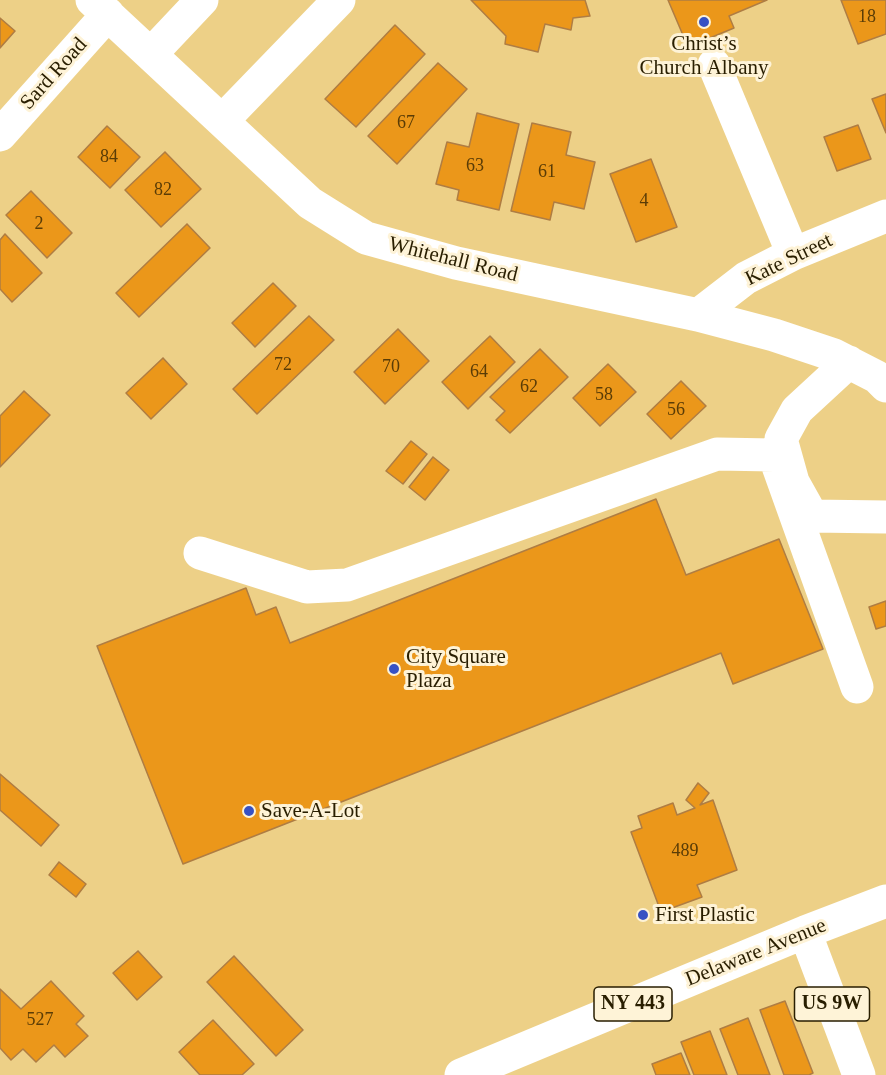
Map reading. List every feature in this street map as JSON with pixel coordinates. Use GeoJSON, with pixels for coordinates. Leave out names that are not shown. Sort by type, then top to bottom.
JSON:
{"type":"FeatureCollection","features":[{"type":"Feature","properties":{"kind":"street"},"geometry":{"type":"LineString","coordinates":[[151,54],[202,0]]}},
{"type":"Feature","properties":{"kind":"street"},"geometry":{"type":"LineString","coordinates":[[222,121],[339,0]]}},
{"type":"Feature","properties":{"kind":"street","name":"Whitehall Road"},"geometry":{"type":"LineString","coordinates":[[100,7],[310,203],[366,238],[456,263],[698,315],[774,335],[834,355],[877,377],[886,386]]}},
{"type":"Feature","properties":{"kind":"street","name":"Sard Road"},"geometry":{"type":"LineString","coordinates":[[0,135],[100,7]]}},
{"type":"Feature","properties":{"kind":"street"},"geometry":{"type":"LineString","coordinates":[[714,65],[792,254]]}},
{"type":"Feature","properties":{"kind":"street","name":"Kate Street"},"geometry":{"type":"LineString","coordinates":[[698,315],[746,278],[792,254],[886,216]]}},
{"type":"Feature","properties":{"kind":"street"},"geometry":{"type":"LineString","coordinates":[[849,362],[797,410],[781,440],[788,483],[812,516],[886,518]]}},
{"type":"Feature","properties":{"kind":"street"},"geometry":{"type":"LineString","coordinates":[[200,553],[307,587],[347,585],[717,454],[774,454],[788,483],[857,687]]}},
{"type":"Feature","properties":{"kind":"street","name":"Delaware Avenue"},"geometry":{"type":"LineString","coordinates":[[461,1075],[805,932],[886,902]]}},
{"type":"Feature","properties":{"kind":"street","name":"US 9W"},"geometry":{"type":"LineString","coordinates":[[805,932],[859,1075]]}},
{"type":"Feature","properties":{"kind":"building"},"geometry":{"type":"Polygon","coordinates":[[[471,0],[585,0],[590,16],[573,18],[571,30],[545,24],[538,52],[505,44],[506,36],[471,0]]]}},
{"type":"Feature","properties":{"kind":"building","name":"Christ’s Church Albany"},"geometry":{"type":"Polygon","coordinates":[[[668,0],[767,0],[729,16],[734,28],[688,47],[668,0]]]}},
{"type":"Feature","properties":{"kind":"building"},"geometry":{"type":"Polygon","coordinates":[[[841,0],[886,0],[886,34],[858,44],[841,0]]]}},
{"type":"Feature","properties":{"kind":"building"},"geometry":{"type":"Polygon","coordinates":[[[0,18],[15,31],[0,48],[0,18]]]}},
{"type":"Feature","properties":{"kind":"building"},"geometry":{"type":"Polygon","coordinates":[[[395,25],[425,54],[356,127],[325,99],[395,25]]]}},
{"type":"Feature","properties":{"kind":"building"},"geometry":{"type":"Polygon","coordinates":[[[438,63],[467,89],[397,164],[368,136],[438,63]]]}},
{"type":"Feature","properties":{"kind":"building"},"geometry":{"type":"Polygon","coordinates":[[[886,94],[886,133],[872,99],[886,94]]]}},
{"type":"Feature","properties":{"kind":"building"},"geometry":{"type":"Polygon","coordinates":[[[477,113],[519,124],[499,210],[457,200],[459,190],[436,184],[447,142],[469,147],[477,113]]]}},
{"type":"Feature","properties":{"kind":"building"},"geometry":{"type":"Polygon","coordinates":[[[532,123],[571,132],[566,155],[595,162],[584,209],[554,202],[550,220],[511,211],[532,123]]]}},
{"type":"Feature","properties":{"kind":"building"},"geometry":{"type":"Polygon","coordinates":[[[858,125],[871,159],[837,171],[824,137],[858,125]]]}},
{"type":"Feature","properties":{"kind":"building"},"geometry":{"type":"Polygon","coordinates":[[[107,126],[140,157],[110,188],[78,157],[107,126]]]}},
{"type":"Feature","properties":{"kind":"building"},"geometry":{"type":"Polygon","coordinates":[[[165,152],[201,189],[161,227],[125,190],[165,152]]]}},
{"type":"Feature","properties":{"kind":"building"},"geometry":{"type":"Polygon","coordinates":[[[651,159],[677,227],[636,242],[610,174],[651,159]]]}},
{"type":"Feature","properties":{"kind":"building"},"geometry":{"type":"Polygon","coordinates":[[[31,191],[72,233],[47,258],[6,215],[31,191]]]}},
{"type":"Feature","properties":{"kind":"building"},"geometry":{"type":"Polygon","coordinates":[[[187,224],[210,248],[139,317],[116,293],[187,224]]]}},
{"type":"Feature","properties":{"kind":"building"},"geometry":{"type":"Polygon","coordinates":[[[5,234],[42,273],[12,302],[0,289],[0,240],[5,234]]]}},
{"type":"Feature","properties":{"kind":"building"},"geometry":{"type":"Polygon","coordinates":[[[273,283],[296,306],[255,347],[232,323],[273,283]]]}},
{"type":"Feature","properties":{"kind":"building"},"geometry":{"type":"Polygon","coordinates":[[[309,316],[334,340],[257,414],[233,389],[309,316]]]}},
{"type":"Feature","properties":{"kind":"building"},"geometry":{"type":"Polygon","coordinates":[[[398,329],[429,361],[385,404],[354,372],[398,329]]]}},
{"type":"Feature","properties":{"kind":"building"},"geometry":{"type":"Polygon","coordinates":[[[490,336],[515,362],[468,409],[442,382],[490,336]]]}},
{"type":"Feature","properties":{"kind":"building"},"geometry":{"type":"Polygon","coordinates":[[[540,349],[568,377],[510,433],[496,420],[505,411],[490,397],[540,349]]]}},
{"type":"Feature","properties":{"kind":"building"},"geometry":{"type":"Polygon","coordinates":[[[163,358],[187,384],[151,419],[126,393],[163,358]]]}},
{"type":"Feature","properties":{"kind":"building"},"geometry":{"type":"Polygon","coordinates":[[[608,364],[636,392],[600,426],[573,398],[608,364]]]}},
{"type":"Feature","properties":{"kind":"building"},"geometry":{"type":"Polygon","coordinates":[[[681,381],[706,406],[671,439],[647,414],[681,381]]]}},
{"type":"Feature","properties":{"kind":"building"},"geometry":{"type":"Polygon","coordinates":[[[24,391],[50,415],[0,467],[0,416],[24,391]]]}},
{"type":"Feature","properties":{"kind":"building"},"geometry":{"type":"Polygon","coordinates":[[[411,441],[427,454],[403,484],[386,471],[411,441]]]}},
{"type":"Feature","properties":{"kind":"building"},"geometry":{"type":"Polygon","coordinates":[[[433,457],[449,470],[425,500],[409,487],[433,457]]]}},
{"type":"Feature","properties":{"kind":"building","name":"City Square Plaza"},"geometry":{"type":"Polygon","coordinates":[[[656,499],[686,575],[779,539],[823,649],[733,684],[721,653],[183,864],[97,646],[246,588],[256,615],[276,607],[290,643],[656,499]]]}},
{"type":"Feature","properties":{"kind":"building"},"geometry":{"type":"Polygon","coordinates":[[[886,601],[886,626],[876,629],[869,607],[886,601]]]}},
{"type":"Feature","properties":{"kind":"building"},"geometry":{"type":"Polygon","coordinates":[[[0,774],[59,825],[41,846],[0,810],[0,774]]]}},
{"type":"Feature","properties":{"kind":"building"},"geometry":{"type":"Polygon","coordinates":[[[698,783],[709,793],[700,805],[713,800],[737,870],[697,885],[702,897],[661,912],[631,832],[642,828],[638,816],[673,803],[677,815],[695,808],[686,800],[698,783]]]}},
{"type":"Feature","properties":{"kind":"building"},"geometry":{"type":"Polygon","coordinates":[[[59,862],[86,884],[76,897],[49,875],[59,862]]]}},
{"type":"Feature","properties":{"kind":"building"},"geometry":{"type":"Polygon","coordinates":[[[138,951],[162,977],[137,1000],[113,973],[138,951]]]}},
{"type":"Feature","properties":{"kind":"building"},"geometry":{"type":"Polygon","coordinates":[[[234,956],[303,1030],[276,1056],[207,982],[234,956]]]}},
{"type":"Feature","properties":{"kind":"building"},"geometry":{"type":"Polygon","coordinates":[[[51,981],[84,1016],[76,1024],[88,1036],[65,1057],[54,1045],[36,1062],[23,1049],[11,1060],[0,1048],[0,989],[21,1009],[51,981]]]}},
{"type":"Feature","properties":{"kind":"building"},"geometry":{"type":"Polygon","coordinates":[[[785,1001],[813,1073],[809,1075],[784,1075],[760,1010],[785,1001]]]}},
{"type":"Feature","properties":{"kind":"building"},"geometry":{"type":"Polygon","coordinates":[[[748,1018],[770,1075],[738,1075],[720,1029],[748,1018]]]}},
{"type":"Feature","properties":{"kind":"building"},"geometry":{"type":"Polygon","coordinates":[[[213,1020],[254,1064],[242,1075],[200,1075],[179,1052],[213,1020]]]}},
{"type":"Feature","properties":{"kind":"building"},"geometry":{"type":"Polygon","coordinates":[[[710,1031],[727,1075],[694,1075],[681,1042],[710,1031]]]}},
{"type":"Feature","properties":{"kind":"building"},"geometry":{"type":"Polygon","coordinates":[[[681,1053],[690,1075],[656,1075],[652,1064],[681,1053]]]}},
{"type":"Feature","properties":{"kind":"place","name":"Christ’s Church Albany"},"geometry":{"type":"Point","coordinates":[704,22]}},
{"type":"Feature","properties":{"kind":"place","name":"City Square Plaza"},"geometry":{"type":"Point","coordinates":[394,669]}},
{"type":"Feature","properties":{"kind":"place","name":"Save-A-Lot"},"geometry":{"type":"Point","coordinates":[249,811]}},
{"type":"Feature","properties":{"kind":"place","name":"First Plastic"},"geometry":{"type":"Point","coordinates":[643,915]}}]}
